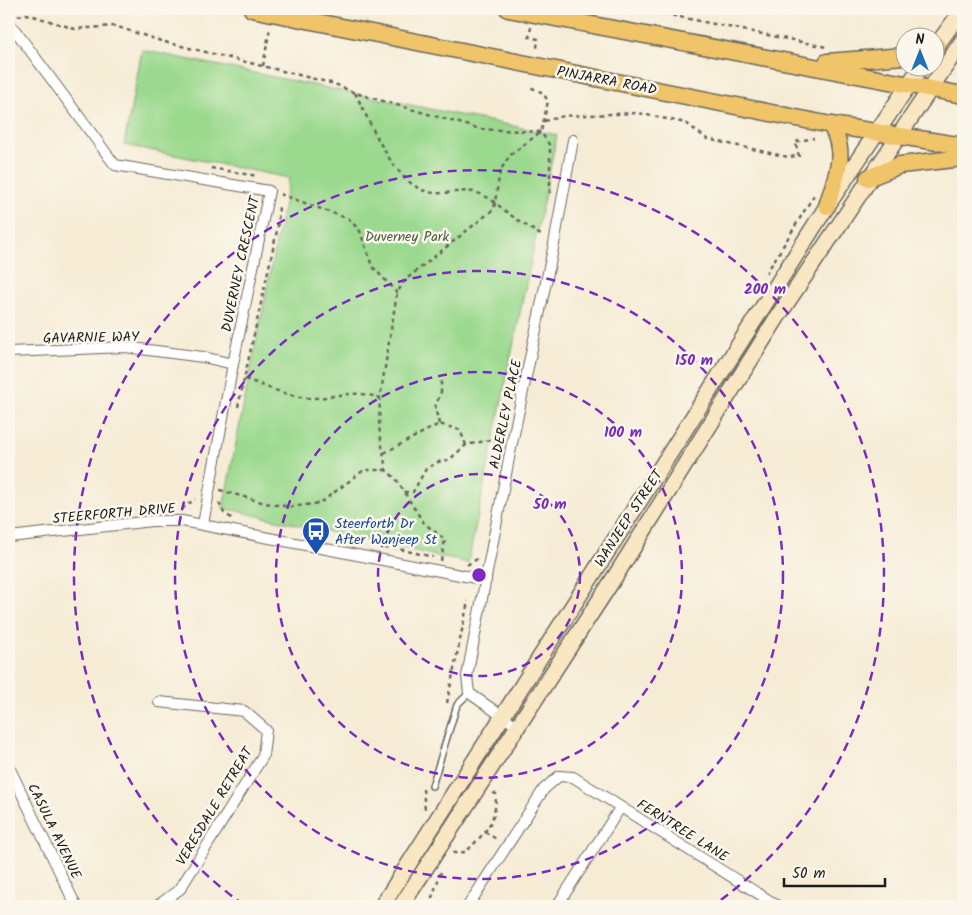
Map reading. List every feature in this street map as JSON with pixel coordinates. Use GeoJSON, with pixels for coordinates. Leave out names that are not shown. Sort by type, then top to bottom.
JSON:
{"type":"FeatureCollection","features":[{"type":"Feature","properties":{"kind":"main road","name":"PINJARRA ROAD"},"geometry":{"type":"LineString","coordinates":[[252,9],[831,125],[963,146]]}},
{"type":"Feature","properties":{"kind":"main road"},"geometry":{"type":"LineString","coordinates":[[307,9],[358,30]]}},
{"type":"Feature","properties":{"kind":"main road"},"geometry":{"type":"LineString","coordinates":[[508,9],[963,95]]}},
{"type":"Feature","properties":{"kind":"main road"},"geometry":{"type":"LineString","coordinates":[[944,35],[962,9]]}},
{"type":"Feature","properties":{"kind":"main road","name":"WANJEEP STREET"},"geometry":{"type":"LineString","coordinates":[[401,906],[518,727],[778,316],[868,178],[963,40]]}},
{"type":"Feature","properties":{"kind":"main road"},"geometry":{"type":"LineString","coordinates":[[787,63],[846,62],[894,57]]}},
{"type":"Feature","properties":{"kind":"main road","name":"WANJEEP STREET"},"geometry":{"type":"LineString","coordinates":[[382,906],[827,206],[913,78]]}},
{"type":"Feature","properties":{"kind":"main road"},"geometry":{"type":"LineString","coordinates":[[827,206],[841,153],[838,138],[831,125]]}},
{"type":"Feature","properties":{"kind":"main road"},"geometry":{"type":"LineString","coordinates":[[868,178],[900,164],[963,158]]}},
{"type":"Feature","properties":{"kind":"main road"},"geometry":{"type":"LineString","coordinates":[[764,306],[778,316]]}},
{"type":"Feature","properties":{"kind":"street","name":"DUVERNEY CRESCENT"},"geometry":{"type":"LineString","coordinates":[[11,19],[115,165],[269,191],[233,364],[203,524]]}},
{"type":"Feature","properties":{"kind":"street","name":"ALDERLEY PLACE"},"geometry":{"type":"LineString","coordinates":[[469,693],[466,686],[467,676],[511,448],[554,244],[573,140]]}},
{"type":"Feature","properties":{"kind":"street","name":"GAVARNIE WAY"},"geometry":{"type":"LineString","coordinates":[[9,352],[125,347],[203,357],[233,364]]}},
{"type":"Feature","properties":{"kind":"street","name":"STEERFORTH DRIVE"},"geometry":{"type":"LineString","coordinates":[[9,537],[152,521],[182,521],[486,580]]}},
{"type":"Feature","properties":{"kind":"street"},"geometry":{"type":"LineString","coordinates":[[469,693],[518,727]]}},
{"type":"Feature","properties":{"kind":"street","name":"VERESDALE RETREAT"},"geometry":{"type":"LineString","coordinates":[[157,906],[180,889],[263,756],[266,730],[244,711],[159,702]]}},
{"type":"Feature","properties":{"kind":"street","name":"CASULA AVENUE"},"geometry":{"type":"LineString","coordinates":[[9,767],[76,906]]}},
{"type":"Feature","properties":{"kind":"street","name":"FERNTREE LANE"},"geometry":{"type":"LineString","coordinates":[[507,846],[544,789],[559,776],[572,778],[761,902],[778,906]]}},
{"type":"Feature","properties":{"kind":"street"},"geometry":{"type":"LineString","coordinates":[[557,906],[620,808]]}},
{"type":"Feature","properties":{"kind":"street"},"geometry":{"type":"LineString","coordinates":[[468,906],[507,846]]}},
{"type":"Feature","properties":{"kind":"lane"},"geometry":{"type":"LineString","coordinates":[[432,786],[457,705],[469,693]]}},
{"type":"Feature","properties":{"kind":"path"},"geometry":{"type":"LineString","coordinates":[[641,9],[832,48]]}},
{"type":"Feature","properties":{"kind":"path"},"geometry":{"type":"LineString","coordinates":[[11,19],[26,14],[75,29],[115,26],[161,41],[335,84],[355,93],[480,129],[541,132]]}},
{"type":"Feature","properties":{"kind":"path"},"geometry":{"type":"LineString","coordinates":[[263,66],[271,26]]}},
{"type":"Feature","properties":{"kind":"path"},"geometry":{"type":"LineString","coordinates":[[532,26],[529,37],[538,38],[537,48]]}},
{"type":"Feature","properties":{"kind":"path"},"geometry":{"type":"LineString","coordinates":[[958,75],[963,75]]}},
{"type":"Feature","properties":{"kind":"path"},"geometry":{"type":"LineString","coordinates":[[439,570],[445,540],[423,522],[396,480],[386,470],[379,427],[380,398],[397,294],[405,280],[494,209],[500,171],[510,155],[541,132],[548,101],[543,93],[528,86]]}},
{"type":"Feature","properties":{"kind":"path"},"geometry":{"type":"LineString","coordinates":[[355,93],[396,169],[407,182],[427,192],[441,194],[476,192],[495,201],[510,215],[554,244]]}},
{"type":"Feature","properties":{"kind":"path"},"geometry":{"type":"LineString","coordinates":[[544,121],[564,116],[638,113],[686,123],[707,139],[788,157],[799,156],[795,142],[815,137],[822,141]]}},
{"type":"Feature","properties":{"kind":"path"},"geometry":{"type":"LineString","coordinates":[[204,167],[251,173],[263,179]]}},
{"type":"Feature","properties":{"kind":"path"},"geometry":{"type":"LineString","coordinates":[[238,408],[278,226],[280,209],[276,193],[349,219],[360,232],[372,266],[397,294]]}},
{"type":"Feature","properties":{"kind":"path"},"geometry":{"type":"LineString","coordinates":[[762,282],[770,264],[815,193]]}},
{"type":"Feature","properties":{"kind":"path"},"geometry":{"type":"LineString","coordinates":[[231,375],[312,398],[346,393],[364,393],[380,398]]}},
{"type":"Feature","properties":{"kind":"path"},"geometry":{"type":"LineString","coordinates":[[439,424],[435,407],[441,392],[441,378]]}},
{"type":"Feature","properties":{"kind":"path"},"geometry":{"type":"LineString","coordinates":[[383,453],[439,424],[460,430],[466,445]]}},
{"type":"Feature","properties":{"kind":"path"},"geometry":{"type":"LineString","coordinates":[[404,492],[414,492],[426,469],[438,462],[449,460],[466,445],[490,440],[511,448]]}},
{"type":"Feature","properties":{"kind":"path"},"geometry":{"type":"LineString","coordinates":[[222,482],[220,490],[291,507],[320,503],[364,470],[386,470]]}},
{"type":"Feature","properties":{"kind":"path"},"geometry":{"type":"LineString","coordinates":[[447,704],[469,595]]}},
{"type":"Feature","properties":{"kind":"path"},"geometry":{"type":"LineString","coordinates":[[449,857],[453,852],[466,852],[485,832],[496,813],[496,794],[486,790]]}},
{"type":"Feature","properties":{"kind":"path"},"geometry":{"type":"LineString","coordinates":[[485,832],[507,846]]}},
{"type":"Feature","properties":{"kind":"path"},"geometry":{"type":"LineString","coordinates":[[429,906],[443,868]]}},
{"type":"Feature","properties":{"kind":"green space","name":"Duverney Park"},"geometry":{"type":"Polygon","coordinates":[[[142,50],[557,135],[468,563],[223,508],[289,178],[124,145],[142,50]]]}},
{"type":"Feature","properties":{"kind":"place","name":"Steerforth Dr After Wanjeep St"},"geometry":{"type":"Point","coordinates":[316,555]}}]}
